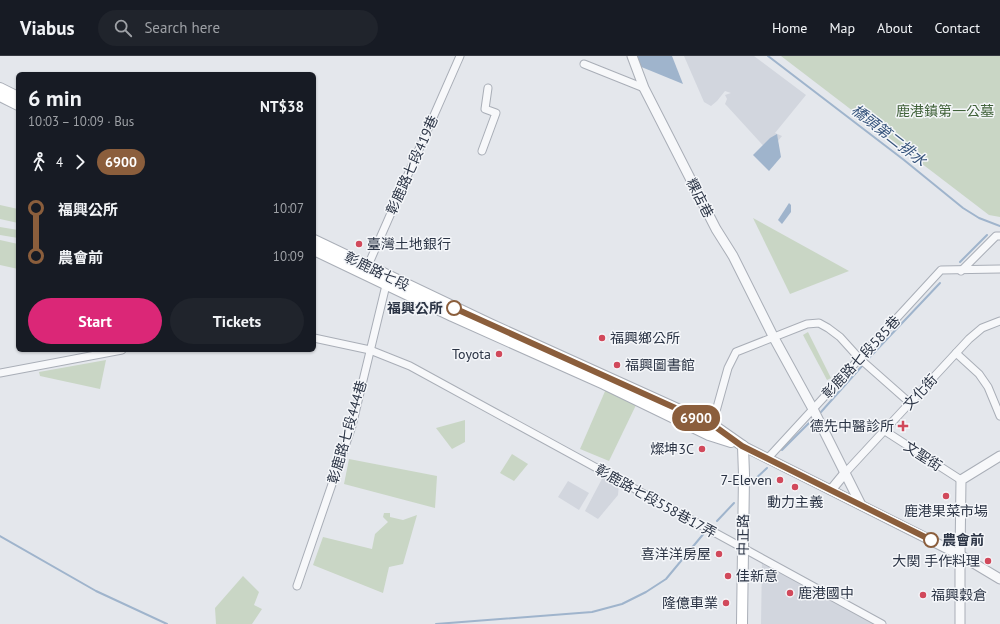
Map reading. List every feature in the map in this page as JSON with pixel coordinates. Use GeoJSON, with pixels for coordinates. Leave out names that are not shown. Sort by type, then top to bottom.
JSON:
{"type":"FeatureCollection","features":[{"type":"Feature","properties":{"kind":"main road"},"geometry":{"type":"LineString","coordinates":[[0,88],[16,96]]}},
{"type":"Feature","properties":{"kind":"main road"},"geometry":{"type":"LineString","coordinates":[[0,96],[16,104]]}},
{"type":"Feature","properties":{"kind":"main road","name":"彰鹿路七段"},"geometry":{"type":"LineString","coordinates":[[316,241],[387,281],[490,324],[742,446]]}},
{"type":"Feature","properties":{"kind":"main road","name":"彰鹿路七段"},"geometry":{"type":"LineString","coordinates":[[316,251],[366,270]]}},
{"type":"Feature","properties":{"kind":"main road","name":"中正路"},"geometry":{"type":"LineString","coordinates":[[742,446],[744,475],[742,624]]}},
{"type":"Feature","properties":{"kind":"street","name":"彰鹿路七段419巷"},"geometry":{"type":"LineString","coordinates":[[366,270],[460,56]]}},
{"type":"Feature","properties":{"kind":"street","name":"粿店巷"},"geometry":{"type":"LineString","coordinates":[[632,56],[644,88],[716,229],[733,256],[774,338],[813,409],[861,505]]}},
{"type":"Feature","properties":{"kind":"street"},"geometry":{"type":"LineString","coordinates":[[584,64],[644,88]]}},
{"type":"Feature","properties":{"kind":"street"},"geometry":{"type":"LineString","coordinates":[[482,151],[496,113],[485,109],[488,88]]}},
{"type":"Feature","properties":{"kind":"street"},"geometry":{"type":"LineString","coordinates":[[961,271],[999,236]]}},
{"type":"Feature","properties":{"kind":"street","name":"彰鹿路七段585巷"},"geometry":{"type":"LineString","coordinates":[[768,458],[941,270],[961,271],[1000,269]]}},
{"type":"Feature","properties":{"kind":"street","name":"彰鹿路七段444巷"},"geometry":{"type":"LineString","coordinates":[[297,586],[352,426],[387,281]]}},
{"type":"Feature","properties":{"kind":"street","name":"文化街"},"geometry":{"type":"LineString","coordinates":[[831,490],[956,353],[982,328],[1000,321]]}},
{"type":"Feature","properties":{"kind":"street"},"geometry":{"type":"LineString","coordinates":[[711,430],[731,361],[736,352],[807,324],[819,323],[840,337],[859,358],[910,403]]}},
{"type":"Feature","properties":{"kind":"street","name":"彰鹿路七段558巷17弄"},"geometry":{"type":"LineString","coordinates":[[316,338],[370,350],[418,370],[882,624]]}},
{"type":"Feature","properties":{"kind":"street"},"geometry":{"type":"LineString","coordinates":[[0,373],[111,352]]}},
{"type":"Feature","properties":{"kind":"street"},"geometry":{"type":"LineString","coordinates":[[956,353],[979,374],[988,387],[1000,416]]}},
{"type":"Feature","properties":{"kind":"street","name":"文聖街"},"geometry":{"type":"LineString","coordinates":[[884,431],[961,480]]}},
{"type":"Feature","properties":{"kind":"street","name":"彰鹿路七段"},"geometry":{"type":"LineString","coordinates":[[742,446],[960,554],[1000,579]]}},
{"type":"Feature","properties":{"kind":"street"},"geometry":{"type":"LineString","coordinates":[[960,624],[961,480],[1000,456]]}},
{"type":"Feature","properties":{"kind":"shaded area"},"geometry":{"type":"Polygon","coordinates":[[[684,56],[754,56],[806,95],[775,133],[782,136],[769,152],[725,104],[727,99],[725,95],[731,93],[725,91],[711,106],[704,102],[684,56]]]}},
{"type":"Feature","properties":{"kind":"shaded area"},"geometry":{"type":"Polygon","coordinates":[[[604,475],[619,484],[618,495],[598,519],[585,511],[604,475]]]}},
{"type":"Feature","properties":{"kind":"shaded area"},"geometry":{"type":"Polygon","coordinates":[[[568,481],[589,493],[579,510],[558,497],[568,481]]]}},
{"type":"Feature","properties":{"kind":"shaded area","name":"鹿港國中"},"geometry":{"type":"Polygon","coordinates":[[[762,561],[875,624],[761,624],[762,561]]]}},
{"type":"Feature","properties":{"kind":"green space","name":"鹿港鎮第一公墓"},"geometry":{"type":"Polygon","coordinates":[[[781,56],[1000,56],[1000,217],[989,215],[781,56]]]}},
{"type":"Feature","properties":{"kind":"green space"},"geometry":{"type":"Polygon","coordinates":[[[0,205],[16,209],[16,223],[0,219],[0,205]]]}},
{"type":"Feature","properties":{"kind":"green space"},"geometry":{"type":"Polygon","coordinates":[[[753,218],[849,271],[790,294],[753,218]]]}},
{"type":"Feature","properties":{"kind":"green space"},"geometry":{"type":"Polygon","coordinates":[[[0,227],[16,230],[16,238],[0,235],[0,227]]]}},
{"type":"Feature","properties":{"kind":"green space"},"geometry":{"type":"Polygon","coordinates":[[[0,240],[16,244],[16,269],[0,265],[0,240]]]}},
{"type":"Feature","properties":{"kind":"green space"},"geometry":{"type":"Polygon","coordinates":[[[808,332],[831,378],[827,380],[803,335],[808,332]]]}},
{"type":"Feature","properties":{"kind":"green space"},"geometry":{"type":"Polygon","coordinates":[[[106,360],[100,389],[40,376],[39,372],[106,360]]]}},
{"type":"Feature","properties":{"kind":"green space"},"geometry":{"type":"Polygon","coordinates":[[[606,389],[637,403],[609,461],[580,449],[606,389]]]}},
{"type":"Feature","properties":{"kind":"green space"},"geometry":{"type":"Polygon","coordinates":[[[465,420],[465,442],[452,449],[436,428],[465,420]]]}},
{"type":"Feature","properties":{"kind":"green space"},"geometry":{"type":"Polygon","coordinates":[[[512,454],[528,464],[514,481],[500,473],[512,454]]]}},
{"type":"Feature","properties":{"kind":"green space"},"geometry":{"type":"Polygon","coordinates":[[[349,459],[437,476],[435,508],[344,484],[349,459]]]}},
{"type":"Feature","properties":{"kind":"green space"},"geometry":{"type":"Polygon","coordinates":[[[384,513],[390,513],[390,517],[403,520],[417,515],[403,564],[389,567],[383,593],[313,565],[323,537],[372,549],[375,534],[388,522],[383,517],[384,513]]]}},
{"type":"Feature","properties":{"kind":"green space"},"geometry":{"type":"Polygon","coordinates":[[[243,576],[259,592],[254,605],[262,609],[252,624],[216,624],[215,608],[243,576]]]}},
{"type":"Feature","properties":{"kind":"water"},"geometry":{"type":"Polygon","coordinates":[[[636,56],[672,56],[683,84],[639,66],[636,56]]]}},
{"type":"Feature","properties":{"kind":"water"},"geometry":{"type":"Polygon","coordinates":[[[777,134],[781,157],[769,171],[753,155],[770,138],[777,134]]]}},
{"type":"Feature","properties":{"kind":"water"},"geometry":{"type":"Polygon","coordinates":[[[789,203],[791,205],[791,212],[782,224],[778,220],[789,203]]]}},
{"type":"Feature","properties":{"kind":"waterway","name":"橋頭第二排水"},"geometry":{"type":"LineString","coordinates":[[768,56],[904,160],[963,208],[979,218],[1000,226]]}},
{"type":"Feature","properties":{"kind":"waterway"},"geometry":{"type":"LineString","coordinates":[[960,262],[987,235]]}},
{"type":"Feature","properties":{"kind":"waterway"},"geometry":{"type":"LineString","coordinates":[[869,358],[940,283]]}},
{"type":"Feature","properties":{"kind":"waterway"},"geometry":{"type":"LineString","coordinates":[[821,412],[862,366]]}},
{"type":"Feature","properties":{"kind":"waterway"},"geometry":{"type":"LineString","coordinates":[[782,450],[812,420]]}},
{"type":"Feature","properties":{"kind":"waterway"},"geometry":{"type":"LineString","coordinates":[[754,480],[767,468]]}},
{"type":"Feature","properties":{"kind":"waterway"},"geometry":{"type":"LineString","coordinates":[[717,521],[734,503]]}},
{"type":"Feature","properties":{"kind":"waterway"},"geometry":{"type":"LineString","coordinates":[[436,624],[592,612],[622,604],[646,592],[666,579],[705,532]]}},
{"type":"Feature","properties":{"kind":"waterway"},"geometry":{"type":"LineString","coordinates":[[0,536],[96,591],[167,624]]}},
{"type":"Feature","properties":{"kind":"bus line","name":"6900"},"geometry":{"type":"LineString","coordinates":[[454,308],[713,425],[742,446],[931,540]]}},
{"type":"Feature","properties":{"kind":"place","name":"臺灣土地銀行"},"geometry":{"type":"Point","coordinates":[359,244]}},
{"type":"Feature","properties":{"kind":"place","name":"福興公所"},"geometry":{"type":"Point","coordinates":[454,308]}},
{"type":"Feature","properties":{"kind":"place","name":"福興鄉公所"},"geometry":{"type":"Point","coordinates":[602,338]}},
{"type":"Feature","properties":{"kind":"place","name":"Toyota"},"geometry":{"type":"Point","coordinates":[499,354]}},
{"type":"Feature","properties":{"kind":"place","name":"福興圖書館"},"geometry":{"type":"Point","coordinates":[617,365]}},
{"type":"Feature","properties":{"kind":"place","name":"德先中醫診所"},"geometry":{"type":"Point","coordinates":[903,426]}},
{"type":"Feature","properties":{"kind":"place","name":"燦坤3C"},"geometry":{"type":"Point","coordinates":[702,449]}},
{"type":"Feature","properties":{"kind":"place","name":"7-Eleven"},"geometry":{"type":"Point","coordinates":[780,480]}},
{"type":"Feature","properties":{"kind":"place","name":"動力主義"},"geometry":{"type":"Point","coordinates":[795,487]}},
{"type":"Feature","properties":{"kind":"place","name":"鹿港果菜市場"},"geometry":{"type":"Point","coordinates":[946,496]}},
{"type":"Feature","properties":{"kind":"place","name":"農會前"},"geometry":{"type":"Point","coordinates":[931,540]}},
{"type":"Feature","properties":{"kind":"place","name":"喜洋洋房屋"},"geometry":{"type":"Point","coordinates":[719,554]}},
{"type":"Feature","properties":{"kind":"place","name":"大関 手作料理"},"geometry":{"type":"Point","coordinates":[988,561]}},
{"type":"Feature","properties":{"kind":"place","name":"佳新意"},"geometry":{"type":"Point","coordinates":[728,576]}},
{"type":"Feature","properties":{"kind":"place","name":"鹿港國中"},"geometry":{"type":"Point","coordinates":[790,593]}},
{"type":"Feature","properties":{"kind":"place","name":"福興穀倉"},"geometry":{"type":"Point","coordinates":[923,595]}},
{"type":"Feature","properties":{"kind":"place","name":"隆億車業"},"geometry":{"type":"Point","coordinates":[726,603]}}]}
